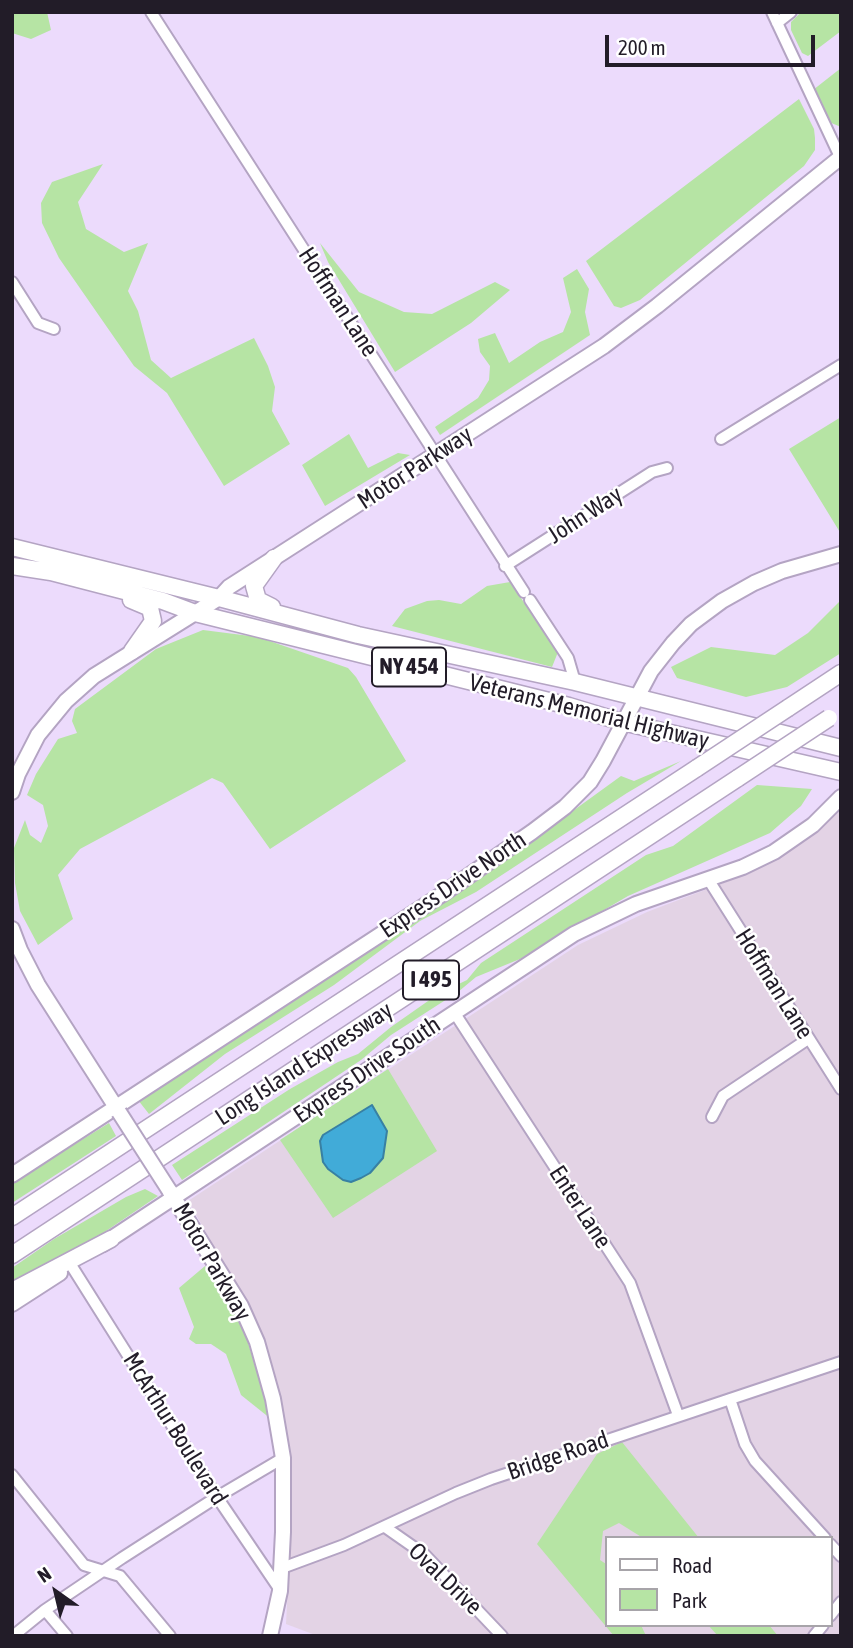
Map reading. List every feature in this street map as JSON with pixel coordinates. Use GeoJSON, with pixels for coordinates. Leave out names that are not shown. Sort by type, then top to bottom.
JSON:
{"type":"FeatureCollection","features":[{"type":"Feature","properties":{"kind":"highway","name":"Veterans Memorial Highway"},"geometry":{"type":"LineString","coordinates":[[12,547],[323,626],[575,682],[841,748]]}},
{"type":"Feature","properties":{"kind":"highway"},"geometry":{"type":"LineString","coordinates":[[274,558],[254,586],[258,600],[323,626]]}},
{"type":"Feature","properties":{"kind":"highway","name":"Veterans Memorial Highway"},"geometry":{"type":"LineString","coordinates":[[12,566],[51,572],[163,601],[195,613],[569,706],[622,722],[841,772]]}},
{"type":"Feature","properties":{"kind":"highway"},"geometry":{"type":"LineString","coordinates":[[80,580],[150,608],[153,615],[152,625],[132,652]]}},
{"type":"Feature","properties":{"kind":"highway","name":"Long Island Expressway"},"geometry":{"type":"LineString","coordinates":[[12,1217],[841,673]]}},
{"type":"Feature","properties":{"kind":"highway","name":"Long Island Expressway"},"geometry":{"type":"LineString","coordinates":[[12,1255],[835,714]]}},
{"type":"Feature","properties":{"kind":"highway"},"geometry":{"type":"LineString","coordinates":[[12,1291],[111,1239]]}},
{"type":"Feature","properties":{"kind":"main road","name":"Motor Parkway"},"geometry":{"type":"LineString","coordinates":[[12,792],[38,735],[66,701],[94,676],[219,598],[229,587],[618,336],[840,158]]}},
{"type":"Feature","properties":{"kind":"main road","name":"Express Drive North"},"geometry":{"type":"LineString","coordinates":[[12,1175],[117,1109],[441,895],[565,807],[590,782],[635,698],[664,653],[682,633],[711,608],[766,577],[841,554]]}},
{"type":"Feature","properties":{"kind":"main road","name":"Express Drive South"},"geometry":{"type":"LineString","coordinates":[[12,1304],[111,1239],[172,1194],[574,934],[636,904],[774,852],[813,825],[841,797]]}},
{"type":"Feature","properties":{"kind":"main road","name":"Motor Parkway"},"geometry":{"type":"LineString","coordinates":[[12,929],[38,985],[225,1277],[255,1337],[273,1399],[283,1458],[282,1568],[270,1636]]}},
{"type":"Feature","properties":{"kind":"street","name":"Hoffman Lane"},"geometry":{"type":"LineString","coordinates":[[151,12],[505,566],[568,658],[575,682]]}},
{"type":"Feature","properties":{"kind":"street"},"geometry":{"type":"LineString","coordinates":[[791,12],[775,18],[840,158]]}},
{"type":"Feature","properties":{"kind":"street"},"geometry":{"type":"LineString","coordinates":[[12,282],[38,323],[54,329]]}},
{"type":"Feature","properties":{"kind":"street"},"geometry":{"type":"LineString","coordinates":[[721,439],[841,365]]}},
{"type":"Feature","properties":{"kind":"street","name":"John Way"},"geometry":{"type":"LineString","coordinates":[[505,566],[652,472],[667,468]]}},
{"type":"Feature","properties":{"kind":"street","name":"Hoffman Lane"},"geometry":{"type":"LineString","coordinates":[[708,879],[841,1089]]}},
{"type":"Feature","properties":{"kind":"street","name":"Enter Lane"},"geometry":{"type":"LineString","coordinates":[[454,1012],[630,1283],[678,1415]]}},
{"type":"Feature","properties":{"kind":"street"},"geometry":{"type":"LineString","coordinates":[[712,1117],[723,1096],[808,1038]]}},
{"type":"Feature","properties":{"kind":"street","name":"McArthur Boulevard"},"geometry":{"type":"LineString","coordinates":[[71,1265],[217,1497],[280,1591]]}},
{"type":"Feature","properties":{"kind":"street","name":"Bridge Road"},"geometry":{"type":"LineString","coordinates":[[282,1568],[344,1545],[493,1478],[841,1362]]}},
{"type":"Feature","properties":{"kind":"street"},"geometry":{"type":"LineString","coordinates":[[730,1399],[745,1444],[755,1461],[823,1536]]}},
{"type":"Feature","properties":{"kind":"street"},"geometry":{"type":"LineString","coordinates":[[13,1636],[45,1610],[103,1571],[283,1458]]}},
{"type":"Feature","properties":{"kind":"street"},"geometry":{"type":"LineString","coordinates":[[12,1475],[84,1565],[120,1576],[170,1636]]}},
{"type":"Feature","properties":{"kind":"street","name":"Oval Drive"},"geometry":{"type":"LineString","coordinates":[[385,1527],[425,1555],[502,1636]]}},
{"type":"Feature","properties":{"kind":"street"},"geometry":{"type":"LineString","coordinates":[[45,1610],[67,1636]]}},
{"type":"Feature","properties":{"kind":"shaded area"},"geometry":{"type":"Polygon","coordinates":[[[841,799],[841,1636],[318,1636],[286,1624],[292,1508],[279,1390],[250,1309],[188,1201],[578,945],[647,912],[731,880],[788,850],[841,799]]]}},
{"type":"Feature","properties":{"kind":"green space"},"geometry":{"type":"Polygon","coordinates":[[[12,12],[47,12],[51,30],[31,39],[12,33],[12,12]]]}},
{"type":"Feature","properties":{"kind":"green space"},"geometry":{"type":"Polygon","coordinates":[[[801,12],[841,12],[841,31],[808,56],[802,53],[791,30],[791,22],[801,12]]]}},
{"type":"Feature","properties":{"kind":"green space"},"geometry":{"type":"Polygon","coordinates":[[[841,68],[841,127],[829,122],[813,90],[841,68]]]}},
{"type":"Feature","properties":{"kind":"green space"},"geometry":{"type":"Polygon","coordinates":[[[799,99],[814,129],[815,138],[815,150],[804,166],[640,300],[621,308],[614,306],[586,261],[799,99]]]}},
{"type":"Feature","properties":{"kind":"green space"},"geometry":{"type":"Polygon","coordinates":[[[103,164],[78,202],[86,229],[124,252],[148,243],[128,291],[138,311],[151,360],[171,378],[254,338],[268,366],[275,387],[272,411],[290,444],[224,486],[167,393],[134,366],[59,258],[42,223],[41,203],[52,182],[103,164]]]}},
{"type":"Feature","properties":{"kind":"green space"},"geometry":{"type":"Polygon","coordinates":[[[320,243],[359,292],[404,312],[432,314],[495,282],[510,290],[471,323],[395,372],[328,262],[320,243]]]}},
{"type":"Feature","properties":{"kind":"green space"},"geometry":{"type":"Polygon","coordinates":[[[577,269],[589,289],[585,312],[590,335],[440,435],[435,427],[478,398],[489,380],[490,366],[480,352],[478,339],[495,333],[509,363],[540,342],[563,332],[571,312],[563,278],[577,269]]]}},
{"type":"Feature","properties":{"kind":"green space"},"geometry":{"type":"Polygon","coordinates":[[[841,417],[841,534],[789,449],[841,417]]]}},
{"type":"Feature","properties":{"kind":"green space"},"geometry":{"type":"Polygon","coordinates":[[[349,434],[368,468],[398,453],[410,455],[325,506],[302,465],[349,434]]]}},
{"type":"Feature","properties":{"kind":"green space"},"geometry":{"type":"Polygon","coordinates":[[[510,582],[558,652],[552,667],[392,626],[405,609],[427,601],[461,604],[487,586],[510,582]]]}},
{"type":"Feature","properties":{"kind":"green space"},"geometry":{"type":"Polygon","coordinates":[[[841,600],[841,653],[787,687],[746,697],[677,678],[671,667],[711,647],[775,655],[808,633],[841,600]]]}},
{"type":"Feature","properties":{"kind":"green space"},"geometry":{"type":"Polygon","coordinates":[[[203,630],[258,637],[348,668],[406,761],[270,849],[223,783],[212,778],[80,849],[58,875],[73,919],[38,945],[20,911],[15,883],[14,848],[25,820],[30,835],[41,843],[48,826],[43,805],[27,795],[36,774],[58,739],[77,733],[72,721],[75,709],[156,649],[203,630]]]}},
{"type":"Feature","properties":{"kind":"green space"},"geometry":{"type":"Polygon","coordinates":[[[681,761],[627,793],[476,892],[420,921],[334,985],[225,1054],[149,1114],[138,1100],[530,842],[621,776],[634,781],[681,761]]]}},
{"type":"Feature","properties":{"kind":"green space"},"geometry":{"type":"Polygon","coordinates":[[[757,785],[812,789],[801,806],[770,833],[628,896],[520,959],[476,977],[458,992],[391,1035],[361,1060],[182,1180],[172,1165],[290,1089],[358,1054],[438,994],[467,980],[481,963],[646,855],[673,846],[757,785]]]}},
{"type":"Feature","properties":{"kind":"green space"},"geometry":{"type":"Polygon","coordinates":[[[388,1069],[437,1151],[333,1218],[280,1140],[388,1069]]]}},
{"type":"Feature","properties":{"kind":"green space"},"geometry":{"type":"Polygon","coordinates":[[[109,1123],[116,1136],[12,1203],[12,1183],[109,1123]]]}},
{"type":"Feature","properties":{"kind":"green space"},"geometry":{"type":"Polygon","coordinates":[[[145,1189],[158,1196],[72,1254],[12,1281],[12,1268],[54,1239],[126,1197],[145,1189]]]}},
{"type":"Feature","properties":{"kind":"green space"},"geometry":{"type":"Polygon","coordinates":[[[205,1266],[243,1326],[271,1419],[241,1395],[226,1354],[211,1344],[196,1344],[189,1339],[194,1327],[179,1288],[205,1266]]]}},
{"type":"Feature","properties":{"kind":"green space"},"geometry":{"type":"Polygon","coordinates":[[[622,1442],[697,1536],[640,1536],[619,1523],[603,1531],[600,1560],[604,1563],[604,1624],[537,1544],[597,1454],[622,1442]]]}},
{"type":"Feature","properties":{"kind":"green space"},"geometry":{"type":"Polygon","coordinates":[[[606,1627],[642,1627],[646,1636],[614,1636],[606,1627]]]}},
{"type":"Feature","properties":{"kind":"green space"},"geometry":{"type":"Polygon","coordinates":[[[710,1627],[771,1627],[778,1636],[718,1636],[710,1627]]]}},
{"type":"Feature","properties":{"kind":"water"},"geometry":{"type":"Polygon","coordinates":[[[372,1105],[387,1131],[383,1158],[370,1173],[361,1178],[351,1182],[343,1180],[323,1162],[320,1141],[323,1135],[372,1105]]]}}]}
